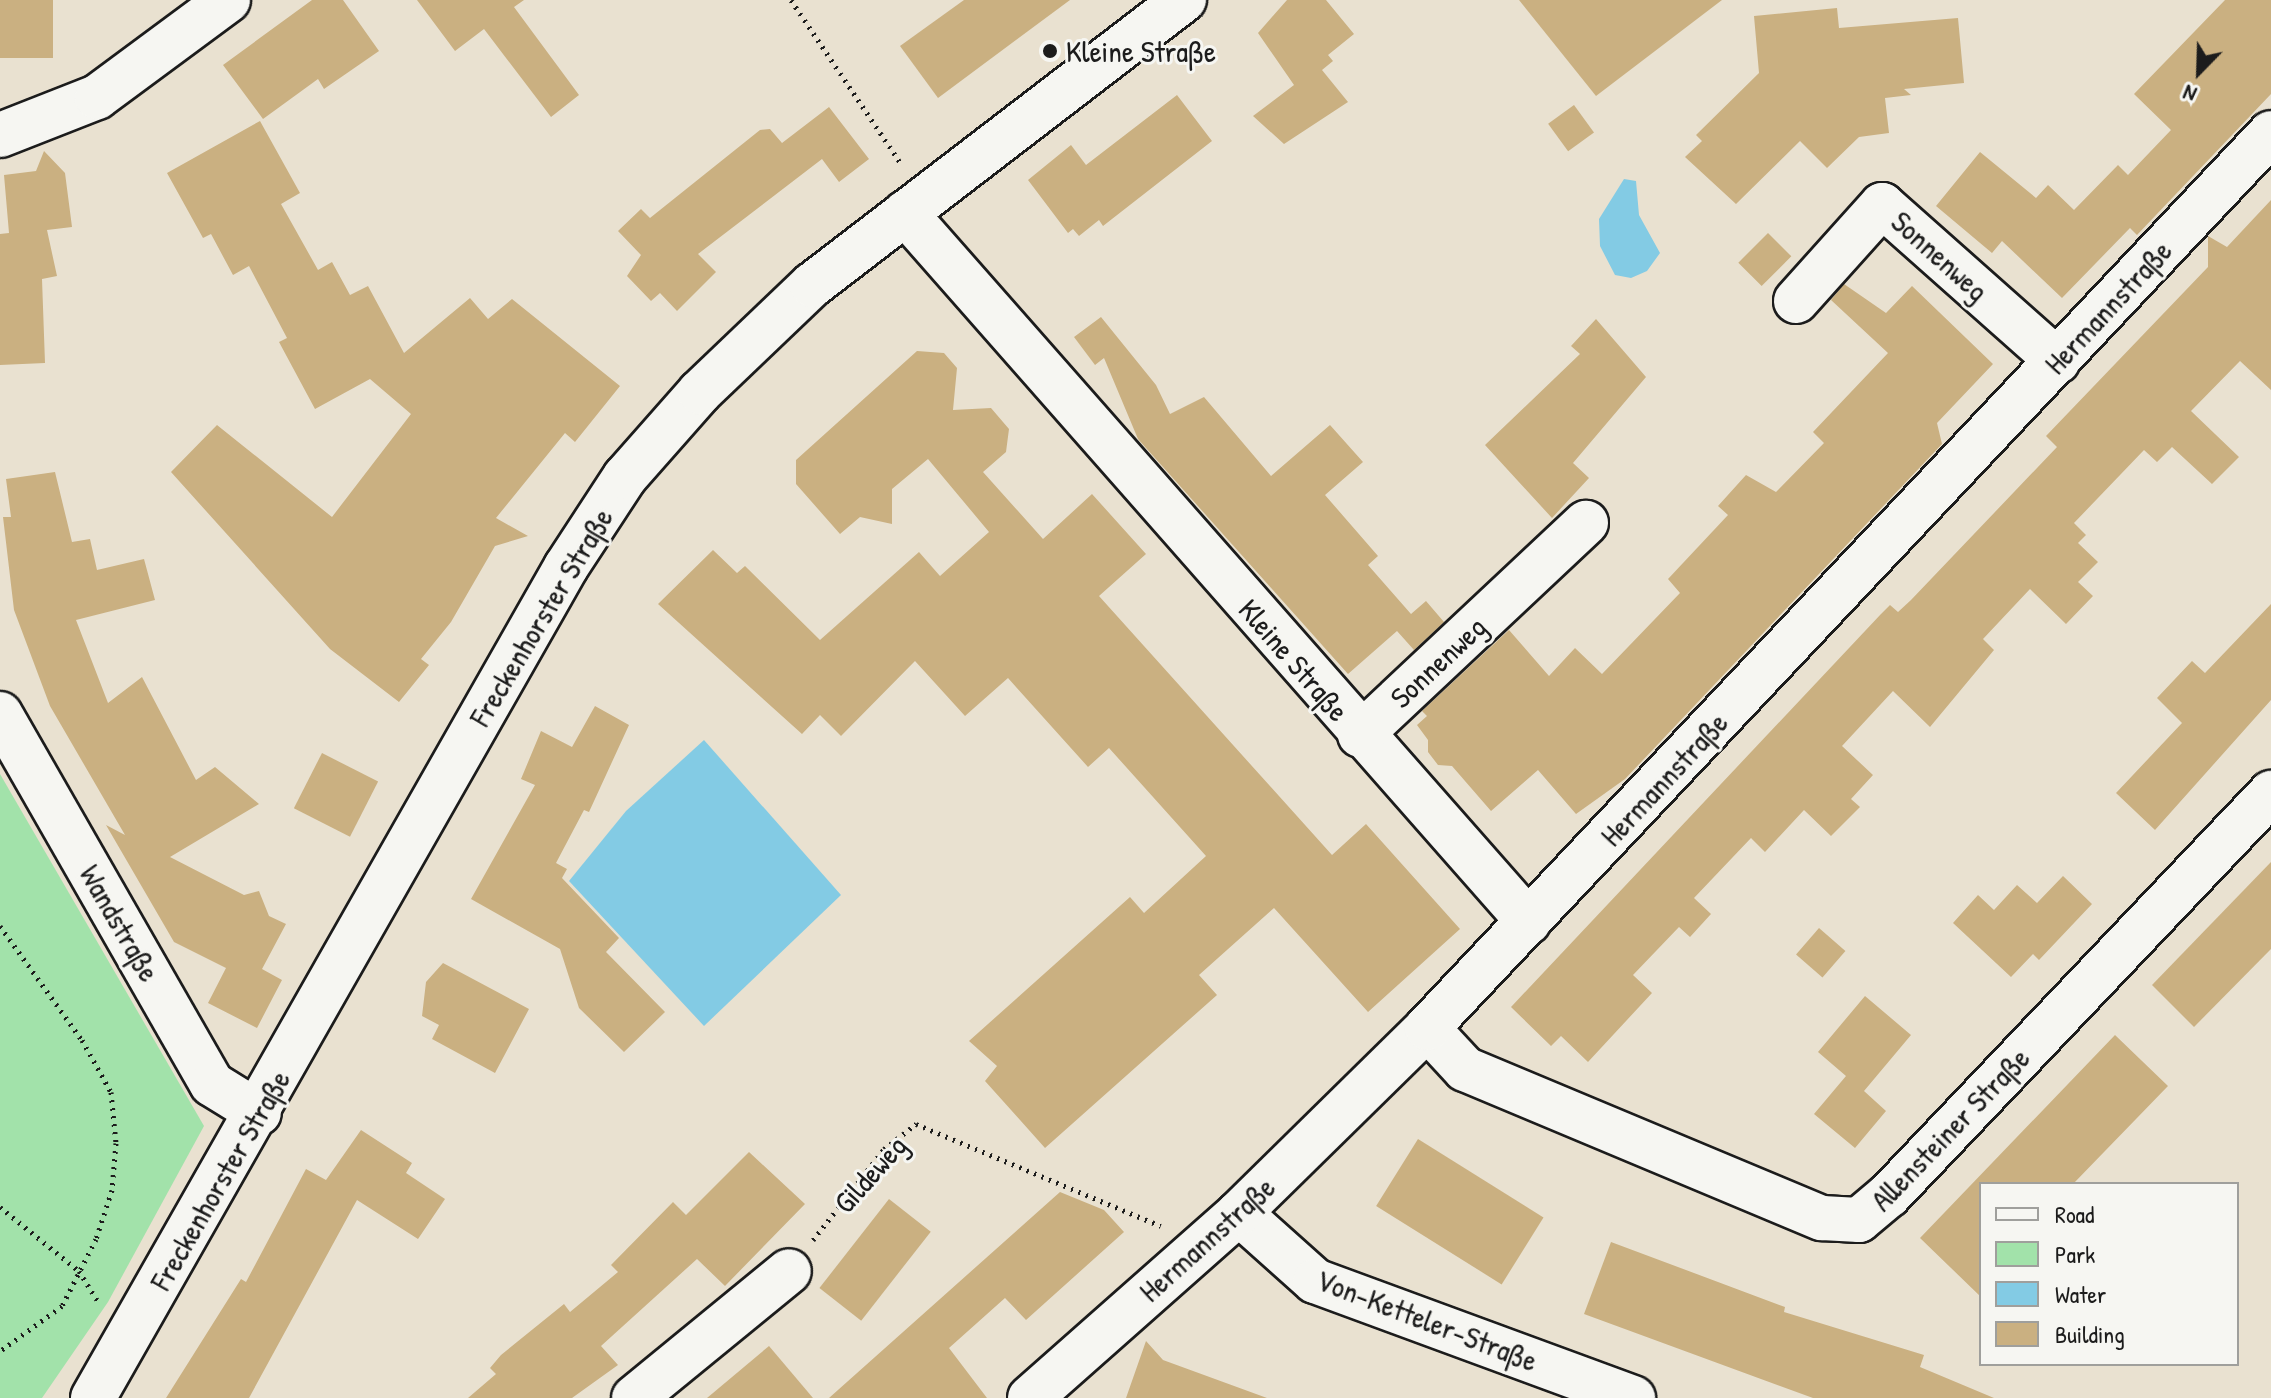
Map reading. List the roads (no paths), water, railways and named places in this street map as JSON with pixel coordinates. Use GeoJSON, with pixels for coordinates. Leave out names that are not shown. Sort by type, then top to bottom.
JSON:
{"type":"FeatureCollection","features":[{"type":"Feature","properties":{"kind":"street"},"geometry":{"type":"LineString","coordinates":[[0,135],[97,97],[228,0]]}},
{"type":"Feature","properties":{"kind":"street","name":"Freckenhorster Straße"},"geometry":{"type":"LineString","coordinates":[[93,1398],[259,1113],[566,567],[625,477],[700,392],[812,285],[1184,0]]}},
{"type":"Feature","properties":{"kind":"street","name":"Hermannstraße"},"geometry":{"type":"LineString","coordinates":[[1030,1398],[1239,1213],[1427,1028],[2271,133]]}},
{"type":"Feature","properties":{"kind":"street","name":"Kleine Straße"},"geometry":{"type":"LineString","coordinates":[[915,205],[1360,735],[1529,922]]}},
{"type":"Feature","properties":{"kind":"street","name":"Sonnenweg"},"geometry":{"type":"LineString","coordinates":[[1796,301],[1882,205],[2058,361]]}},
{"type":"Feature","properties":{"kind":"street","name":"Sonnenweg"},"geometry":{"type":"LineString","coordinates":[[1360,735],[1586,523]]}},
{"type":"Feature","properties":{"kind":"street","name":"Wandstraße"},"geometry":{"type":"LineString","coordinates":[[0,714],[212,1084],[259,1113]]}},
{"type":"Feature","properties":{"kind":"street","name":"Allensteiner Straße"},"geometry":{"type":"LineString","coordinates":[[1427,1028],[1465,1069],[1822,1218],[1859,1220],[2271,793]]}},
{"type":"Feature","properties":{"kind":"street","name":"Von-Ketteler-Straße"},"geometry":{"type":"LineString","coordinates":[[1239,1213],[1315,1281],[1633,1398]]}},
{"type":"Feature","properties":{"kind":"street"},"geometry":{"type":"LineString","coordinates":[[634,1398],[789,1271]]}},
{"type":"Feature","properties":{"kind":"water"},"geometry":{"type":"Polygon","coordinates":[[[1624,179],[1636,181],[1639,215],[1660,253],[1647,271],[1631,278],[1615,275],[1600,246],[1599,219],[1624,179]]]}},
{"type":"Feature","properties":{"kind":"water"},"geometry":{"type":"Polygon","coordinates":[[[704,740],[841,895],[704,1026],[569,881],[626,811],[704,740]]]}},
{"type":"Feature","properties":{"kind":"place","name":"Kleine Straße"},"geometry":{"type":"Point","coordinates":[1050,51]}}]}
